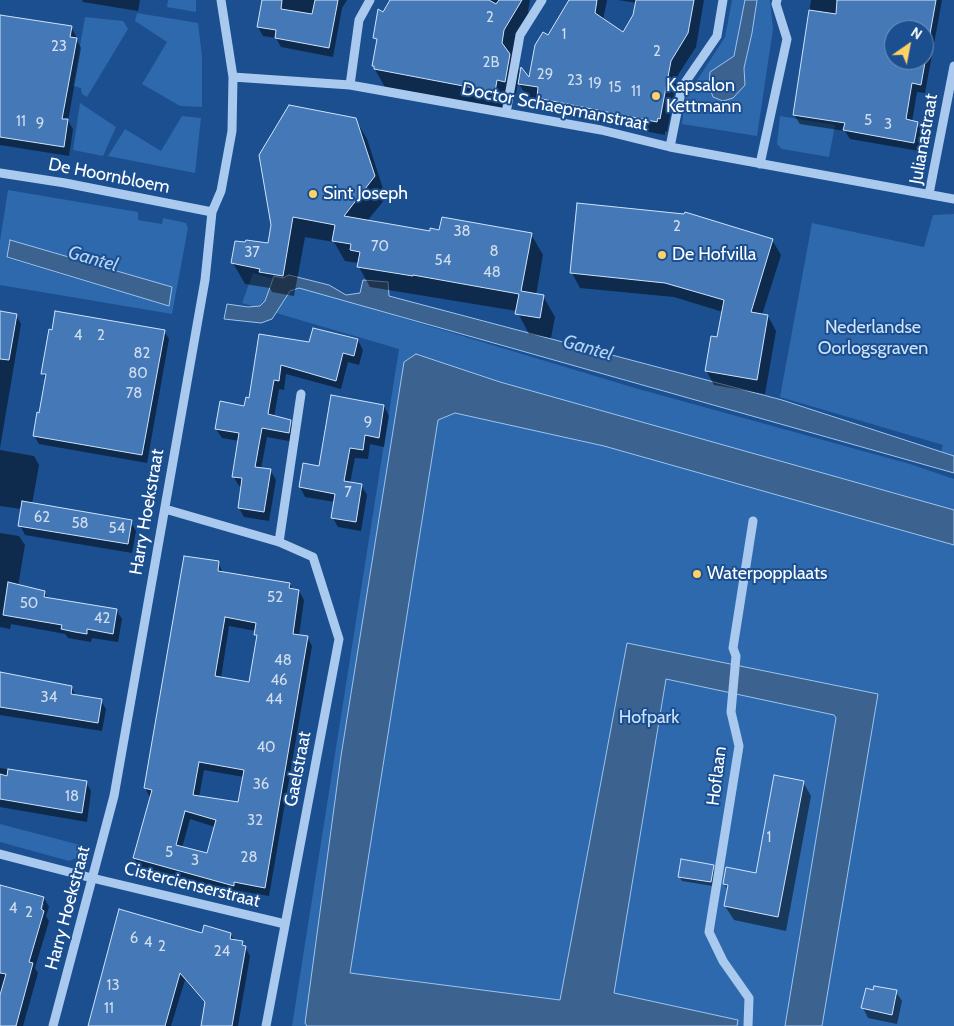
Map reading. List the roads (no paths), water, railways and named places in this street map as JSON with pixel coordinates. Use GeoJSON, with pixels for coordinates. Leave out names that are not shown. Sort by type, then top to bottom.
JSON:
{"type":"FeatureCollection","features":[{"type":"Feature","properties":{"kind":"street","name":"Harry Hoekstraat"},"geometry":{"type":"LineString","coordinates":[[53,1026],[114,796],[205,280],[212,212],[221,191],[232,131],[233,77],[221,0]]}},
{"type":"Feature","properties":{"kind":"street"},"geometry":{"type":"LineString","coordinates":[[350,85],[359,20],[370,0]]}},
{"type":"Feature","properties":{"kind":"street"},"geometry":{"type":"LineString","coordinates":[[506,113],[520,36],[542,0]]}},
{"type":"Feature","properties":{"kind":"street"},"geometry":{"type":"LineString","coordinates":[[670,147],[682,87],[717,36],[723,0]]}},
{"type":"Feature","properties":{"kind":"street"},"geometry":{"type":"LineString","coordinates":[[760,164],[787,39],[776,4],[777,0]]}},
{"type":"Feature","properties":{"kind":"street","name":"Julianastraat"},"geometry":{"type":"LineString","coordinates":[[954,66],[929,194],[954,199]]}},
{"type":"Feature","properties":{"kind":"street","name":"Doctor Schaepmanstraat"},"geometry":{"type":"LineString","coordinates":[[233,77],[350,85],[600,130],[670,147],[929,194]]}},
{"type":"Feature","properties":{"kind":"street","name":"De Hoornbloem"},"geometry":{"type":"LineString","coordinates":[[0,173],[65,183],[212,212]]}},
{"type":"Feature","properties":{"kind":"street"},"geometry":{"type":"LineString","coordinates":[[279,542],[300,394]]}},
{"type":"Feature","properties":{"kind":"street","name":"Gaelstraat"},"geometry":{"type":"LineString","coordinates":[[164,509],[279,542],[313,557],[339,639],[266,1026]]}},
{"type":"Feature","properties":{"kind":"street","name":"Hoflaan"},"geometry":{"type":"LineString","coordinates":[[748,1026],[748,998],[723,961],[709,932],[739,746],[731,712],[736,656],[733,648],[754,521]]}},
{"type":"Feature","properties":{"kind":"street","name":"Cistercienserstraat"},"geometry":{"type":"LineString","coordinates":[[0,854],[285,924]]}},
{"type":"Feature","properties":{"kind":"place","name":"Kapsalon Kettmann"},"geometry":{"type":"Point","coordinates":[656,96]}},
{"type":"Feature","properties":{"kind":"place","name":"Sint Joseph"},"geometry":{"type":"Point","coordinates":[313,194]}},
{"type":"Feature","properties":{"kind":"place","name":"De Hofvilla"},"geometry":{"type":"Point","coordinates":[662,255]}},
{"type":"Feature","properties":{"kind":"place","name":"Waterpopplaats"},"geometry":{"type":"Point","coordinates":[697,574]}},
{"type":"Feature","properties":{"kind":"water label","name":"Gantel"},"geometry":{"type":"Point","coordinates":[93,259]}},
{"type":"Feature","properties":{"kind":"water label","name":"Gantel"},"geometry":{"type":"Point","coordinates":[588,348]}},
{"type":"Feature","properties":{"kind":"park label","name":"Nederlandse Oorlogsgraven"},"geometry":{"type":"Point","coordinates":[873,338]}},
{"type":"Feature","properties":{"kind":"park label","name":"Hofpark"},"geometry":{"type":"Point","coordinates":[649,718]}}]}
